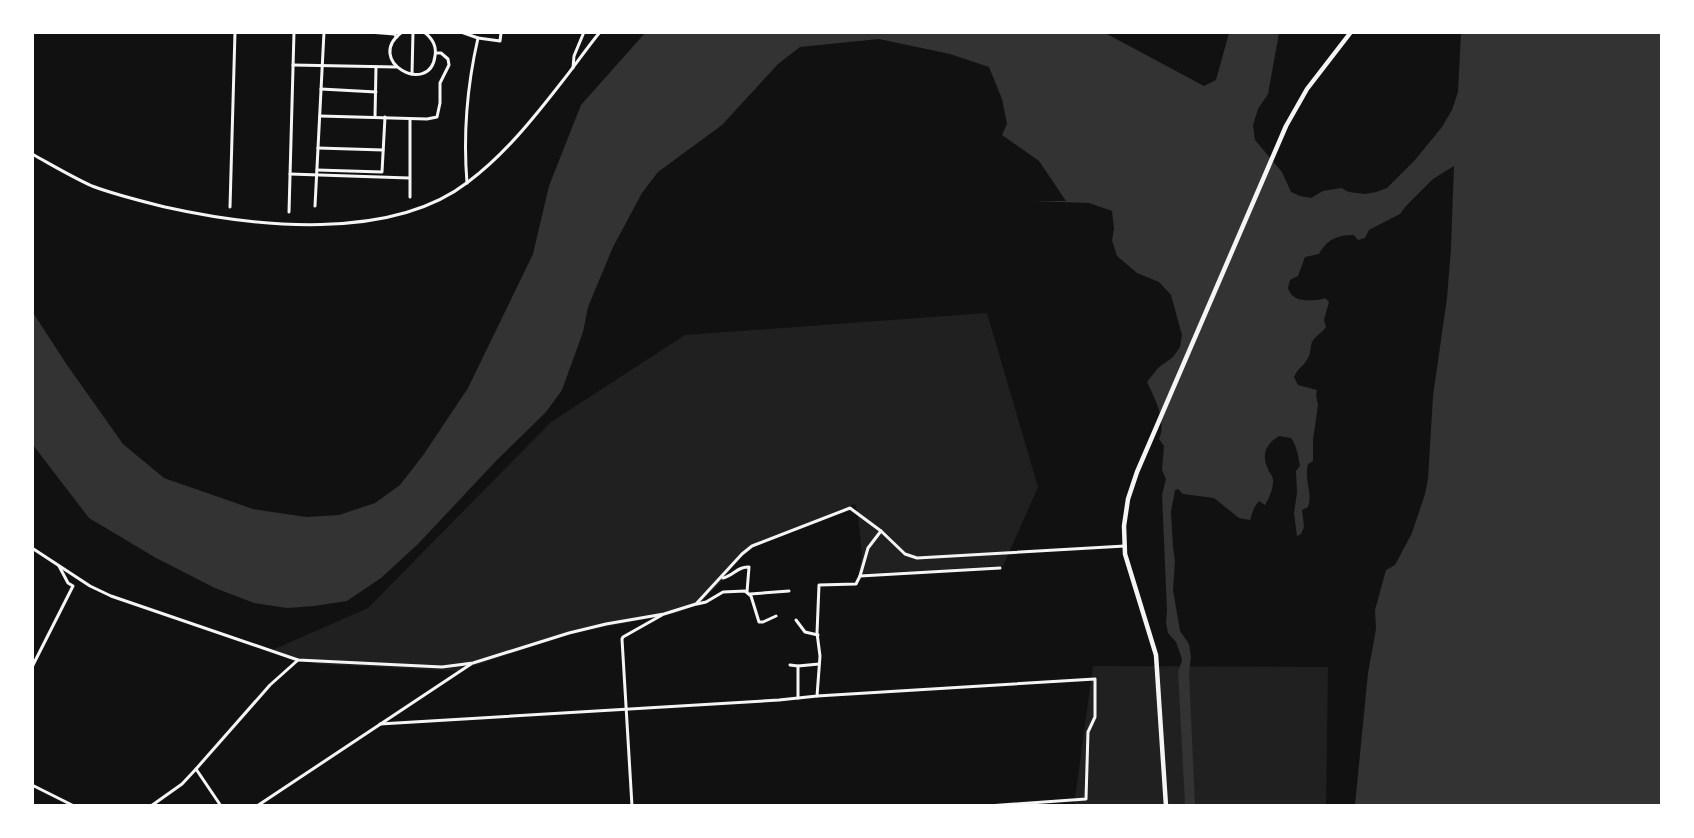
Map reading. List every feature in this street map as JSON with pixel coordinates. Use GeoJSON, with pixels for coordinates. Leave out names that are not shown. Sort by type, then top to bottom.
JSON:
{"type":"FeatureCollection","features":[{"type":"Feature","properties":{"kind":"main road"},"geometry":{"type":"LineString","coordinates":[[1166,806],[1156,655],[1125,554],[1124,526],[1128,499],[1148,448],[1280,142],[1307,89],[1351,32]]}},
{"type":"Feature","properties":{"kind":"street"},"geometry":{"type":"LineString","coordinates":[[230,207],[235,32]]}},
{"type":"Feature","properties":{"kind":"street"},"geometry":{"type":"LineString","coordinates":[[289,212],[294,32]]}},
{"type":"Feature","properties":{"kind":"street"},"geometry":{"type":"LineString","coordinates":[[315,206],[324,32]]}},
{"type":"Feature","properties":{"kind":"street"},"geometry":{"type":"LineString","coordinates":[[369,32],[394,34],[397,37]]}},
{"type":"Feature","properties":{"kind":"street"},"geometry":{"type":"LineString","coordinates":[[402,32],[393,42],[391,55],[396,67],[412,75],[419,74],[431,66],[436,53],[430,36],[424,32]]}},
{"type":"Feature","properties":{"kind":"street"},"geometry":{"type":"LineString","coordinates":[[412,75],[413,32]]}},
{"type":"Feature","properties":{"kind":"street"},"geometry":{"type":"LineString","coordinates":[[460,32],[478,38],[500,41],[501,33]]}},
{"type":"Feature","properties":{"kind":"street"},"geometry":{"type":"LineString","coordinates":[[572,68],[574,56],[584,32]]}},
{"type":"Feature","properties":{"kind":"street"},"geometry":{"type":"LineString","coordinates":[[32,154],[93,186],[136,200],[231,220],[309,224],[372,220],[403,214],[442,198],[467,183],[493,161],[519,134],[600,32]]}},
{"type":"Feature","properties":{"kind":"street"},"geometry":{"type":"LineString","coordinates":[[467,183],[466,121],[471,70],[478,38]]}},
{"type":"Feature","properties":{"kind":"street"},"geometry":{"type":"LineString","coordinates":[[320,116],[410,119],[433,119],[437,117],[440,103],[440,83],[449,65],[446,56],[436,53]]}},
{"type":"Feature","properties":{"kind":"street"},"geometry":{"type":"LineString","coordinates":[[293,65],[396,67]]}},
{"type":"Feature","properties":{"kind":"street"},"geometry":{"type":"LineString","coordinates":[[375,117],[376,67]]}},
{"type":"Feature","properties":{"kind":"street"},"geometry":{"type":"LineString","coordinates":[[321,89],[376,92]]}},
{"type":"Feature","properties":{"kind":"street"},"geometry":{"type":"LineString","coordinates":[[317,170],[382,172],[384,118]]}},
{"type":"Feature","properties":{"kind":"street"},"geometry":{"type":"LineString","coordinates":[[410,119],[410,197]]}},
{"type":"Feature","properties":{"kind":"street"},"geometry":{"type":"LineString","coordinates":[[318,148],[383,150]]}},
{"type":"Feature","properties":{"kind":"street"},"geometry":{"type":"LineString","coordinates":[[290,174],[409,178]]}},
{"type":"Feature","properties":{"kind":"street"},"geometry":{"type":"LineString","coordinates":[[696,604],[722,578],[742,554],[752,546],[850,508],[881,531],[905,554],[917,558],[1125,546]]}},
{"type":"Feature","properties":{"kind":"street"},"geometry":{"type":"LineString","coordinates":[[817,696],[820,646],[818,635],[819,585],[856,584],[868,548],[881,531]]}},
{"type":"Feature","properties":{"kind":"street"},"geometry":{"type":"LineString","coordinates":[[32,548],[90,586],[111,596],[298,660],[442,667],[473,663],[569,633],[606,624],[664,614],[706,602],[723,592],[789,591]]}},
{"type":"Feature","properties":{"kind":"street"},"geometry":{"type":"LineString","coordinates":[[32,667],[72,586],[68,583],[59,566]]}},
{"type":"Feature","properties":{"kind":"street"},"geometry":{"type":"LineString","coordinates":[[722,578],[743,567],[749,568],[748,593],[760,622],[776,616]]}},
{"type":"Feature","properties":{"kind":"street"},"geometry":{"type":"LineString","coordinates":[[860,576],[1000,568]]}},
{"type":"Feature","properties":{"kind":"street"},"geometry":{"type":"LineString","coordinates":[[632,806],[622,639],[664,614]]}},
{"type":"Feature","properties":{"kind":"street"},"geometry":{"type":"LineString","coordinates":[[796,620],[805,632],[818,635]]}},
{"type":"Feature","properties":{"kind":"street"},"geometry":{"type":"LineString","coordinates":[[151,806],[182,784],[270,685],[298,660]]}},
{"type":"Feature","properties":{"kind":"street"},"geometry":{"type":"LineString","coordinates":[[257,806],[473,663]]}},
{"type":"Feature","properties":{"kind":"street"},"geometry":{"type":"LineString","coordinates":[[790,665],[819,664]]}},
{"type":"Feature","properties":{"kind":"street"},"geometry":{"type":"LineString","coordinates":[[798,666],[798,698]]}},
{"type":"Feature","properties":{"kind":"street"},"geometry":{"type":"LineString","coordinates":[[380,724],[1095,679],[1095,717],[1088,732],[1086,799],[988,806]]}},
{"type":"Feature","properties":{"kind":"street"},"geometry":{"type":"LineString","coordinates":[[196,770],[221,806]]}},
{"type":"Feature","properties":{"kind":"street"},"geometry":{"type":"LineString","coordinates":[[32,785],[74,806]]}},
{"type":"Feature","properties":{"kind":"shaded area"},"geometry":{"type":"Polygon","coordinates":[[[645,33],[1105,33],[1204,86],[1216,80],[1229,33],[1279,33],[1268,94],[1258,109],[1253,125],[1255,140],[1282,172],[1291,192],[1311,198],[1323,191],[1341,188],[1349,192],[1365,194],[1387,188],[1415,160],[1442,127],[1452,110],[1458,92],[1461,33],[1661,33],[1661,805],[1355,805],[1368,673],[1376,629],[1375,610],[1386,570],[1395,565],[1412,533],[1428,479],[1433,396],[1447,298],[1454,166],[1433,179],[1400,214],[1369,230],[1365,238],[1358,240],[1354,235],[1338,237],[1329,241],[1319,254],[1305,257],[1298,276],[1290,280],[1288,288],[1296,298],[1318,300],[1325,298],[1329,302],[1324,320],[1326,327],[1313,340],[1308,358],[1294,377],[1298,385],[1317,390],[1318,405],[1313,440],[1313,461],[1308,464],[1307,470],[1310,496],[1308,507],[1302,510],[1304,527],[1301,534],[1297,536],[1294,513],[1297,493],[1296,471],[1300,466],[1296,448],[1291,438],[1279,436],[1271,442],[1266,450],[1266,464],[1273,479],[1272,489],[1265,505],[1259,501],[1254,508],[1250,520],[1239,518],[1214,498],[1183,494],[1178,489],[1175,490],[1171,512],[1175,561],[1173,590],[1180,631],[1189,644],[1191,657],[1189,673],[1195,805],[1185,805],[1178,671],[1182,661],[1176,642],[1168,633],[1166,623],[1162,495],[1166,479],[1162,470],[1164,446],[1159,439],[1162,425],[1159,410],[1147,382],[1158,368],[1173,357],[1180,347],[1182,335],[1171,295],[1159,282],[1137,273],[1117,256],[1112,240],[1114,229],[1112,211],[1089,203],[1032,201],[1066,201],[1039,161],[1002,135],[1007,124],[1002,99],[989,67],[950,54],[879,39],[800,47],[778,64],[722,125],[658,172],[642,193],[613,247],[588,307],[583,332],[562,390],[546,412],[496,461],[418,544],[381,578],[347,601],[287,608],[254,603],[215,588],[156,558],[89,518],[33,445],[32,311],[67,365],[123,444],[164,478],[253,509],[306,517],[339,515],[375,503],[400,485],[424,454],[468,388],[533,254],[549,186],[581,105],[645,33]]]}},
{"type":"Feature","properties":{"kind":"shaded area"},"geometry":{"type":"Polygon","coordinates":[[[987,313],[1038,487],[1003,566],[858,574],[862,556],[858,515],[855,504],[752,546],[734,563],[725,578],[699,604],[676,613],[570,634],[458,671],[319,664],[270,651],[368,608],[551,422],[685,335],[987,313]]]}},
{"type":"Feature","properties":{"kind":"shaded area"},"geometry":{"type":"Polygon","coordinates":[[[1093,666],[1328,667],[1326,805],[1074,806],[1093,666]]]}}]}
